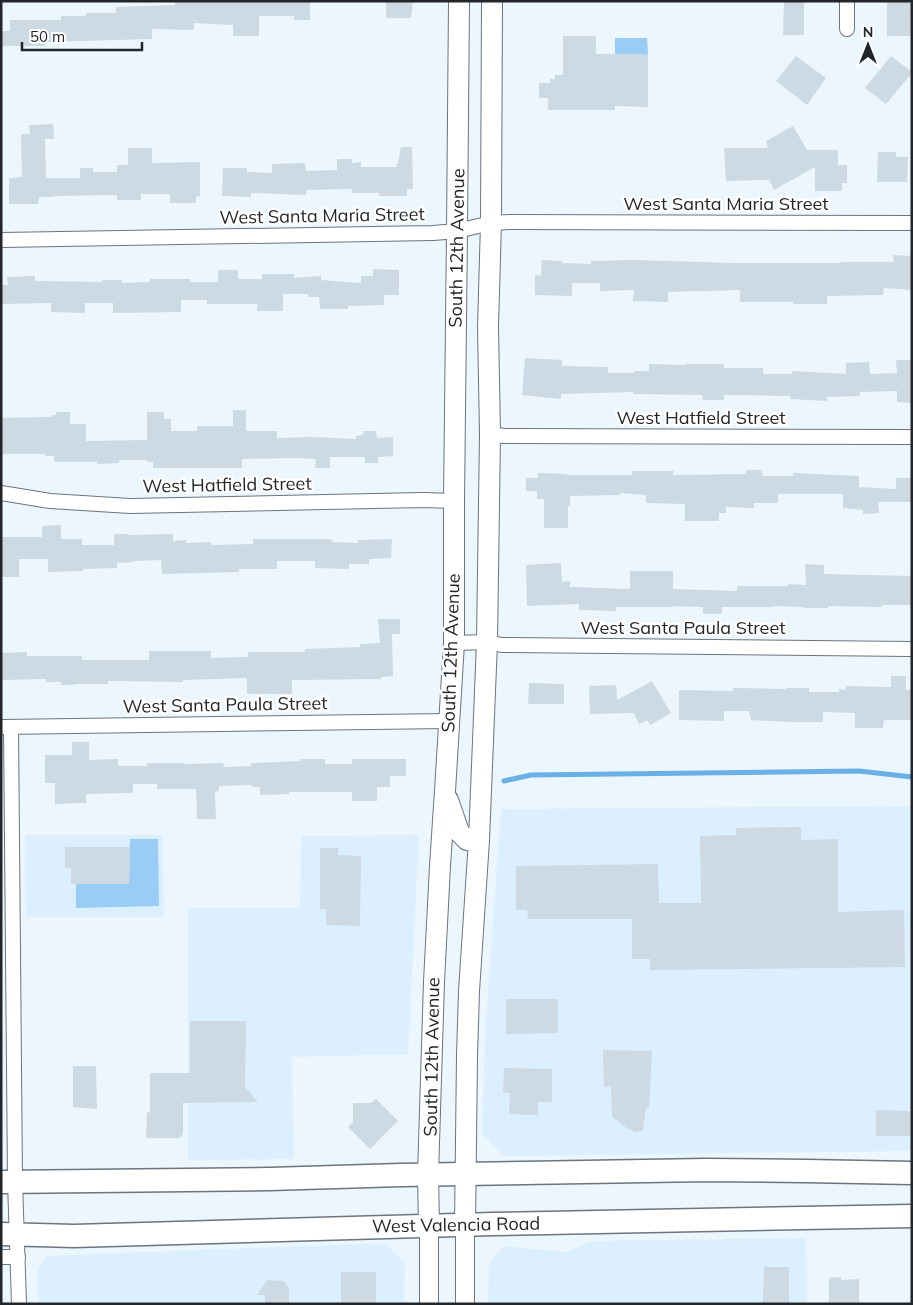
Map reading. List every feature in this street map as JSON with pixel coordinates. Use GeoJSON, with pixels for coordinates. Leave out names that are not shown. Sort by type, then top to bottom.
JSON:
{"type":"FeatureCollection","features":[{"type":"Feature","properties":{"kind":"main road","name":"South 12th Avenue"},"geometry":{"type":"LineString","coordinates":[[429,1226],[428,1175],[434,982],[454,642],[459,1]]}},
{"type":"Feature","properties":{"kind":"main road","name":"South 12th Avenue"},"geometry":{"type":"LineString","coordinates":[[465,1226],[468,1010],[479,840],[487,642],[492,1]]}},
{"type":"Feature","properties":{"kind":"main road"},"geometry":{"type":"LineString","coordinates":[[445,791],[459,832],[467,840],[479,840]]}},
{"type":"Feature","properties":{"kind":"main road"},"geometry":{"type":"LineString","coordinates":[[8,1181],[270,1179],[706,1170],[912,1173]]}},
{"type":"Feature","properties":{"kind":"main road","name":"West Valencia Road"},"geometry":{"type":"LineString","coordinates":[[9,1234],[74,1236],[493,1224],[912,1216]]}},
{"type":"Feature","properties":{"kind":"street"},"geometry":{"type":"LineString","coordinates":[[847,1],[847,28]]}},
{"type":"Feature","properties":{"kind":"street","name":"West Santa Maria Street"},"geometry":{"type":"LineString","coordinates":[[1,240],[433,233],[457,231],[491,223],[912,222]]}},
{"type":"Feature","properties":{"kind":"street","name":"West Hatfield Street"},"geometry":{"type":"LineString","coordinates":[[490,434],[521,436],[912,437]]}},
{"type":"Feature","properties":{"kind":"street","name":"West Hatfield Street"},"geometry":{"type":"LineString","coordinates":[[1,493],[50,501],[130,506],[413,500],[454,501]]}},
{"type":"Feature","properties":{"kind":"street","name":"West Santa Paula Street"},"geometry":{"type":"LineString","coordinates":[[454,642],[487,642],[502,646],[912,649]]}},
{"type":"Feature","properties":{"kind":"street","name":"West Santa Paula Street"},"geometry":{"type":"LineString","coordinates":[[6,727],[449,721]]}},
{"type":"Feature","properties":{"kind":"street"},"geometry":{"type":"LineString","coordinates":[[6,727],[9,1234],[18,1257],[19,1304]]}},
{"type":"Feature","properties":{"kind":"street","name":"South 12th Avenue"},"geometry":{"type":"LineString","coordinates":[[429,1226],[429,1304]]}},
{"type":"Feature","properties":{"kind":"street","name":"South 12th Avenue"},"geometry":{"type":"LineString","coordinates":[[465,1226],[465,1304]]}},
{"type":"Feature","properties":{"kind":"street"},"geometry":{"type":"LineString","coordinates":[[1,1257],[18,1257]]}},
{"type":"Feature","properties":{"kind":"shaded area"},"geometry":{"type":"Polygon","coordinates":[[[615,38],[647,38],[648,54],[615,54],[615,38]]]}},
{"type":"Feature","properties":{"kind":"shaded area"},"geometry":{"type":"Polygon","coordinates":[[[912,806],[912,1151],[504,1156],[482,1133],[485,1037],[501,809],[912,806]]]}},
{"type":"Feature","properties":{"kind":"shaded area"},"geometry":{"type":"Polygon","coordinates":[[[25,835],[162,835],[164,917],[26,917],[25,835]]]}},
{"type":"Feature","properties":{"kind":"shaded area"},"geometry":{"type":"Polygon","coordinates":[[[419,835],[408,1054],[292,1057],[294,1159],[188,1160],[188,908],[300,908],[301,836],[419,835]]]}},
{"type":"Feature","properties":{"kind":"shaded area"},"geometry":{"type":"Polygon","coordinates":[[[130,839],[158,839],[159,906],[76,908],[76,884],[129,884],[130,839]]]}},
{"type":"Feature","properties":{"kind":"shaded area"},"geometry":{"type":"Polygon","coordinates":[[[806,1238],[807,1304],[488,1304],[489,1263],[504,1246],[567,1252],[592,1241],[806,1238]]]}},
{"type":"Feature","properties":{"kind":"shaded area"},"geometry":{"type":"Polygon","coordinates":[[[386,1243],[405,1264],[404,1304],[38,1304],[38,1268],[46,1256],[386,1243]]]}},
{"type":"Feature","properties":{"kind":"building"},"geometry":{"type":"Polygon","coordinates":[[[175,1],[310,1],[310,20],[294,20],[294,16],[259,16],[259,36],[233,36],[233,25],[194,23],[194,30],[152,29],[152,39],[45,42],[45,46],[1,46],[1,31],[10,31],[10,20],[61,20],[61,16],[86,16],[86,13],[116,13],[116,7],[175,5],[175,1]]]}},
{"type":"Feature","properties":{"kind":"building"},"geometry":{"type":"Polygon","coordinates":[[[386,1],[413,1],[411,18],[386,18],[386,1]]]}},
{"type":"Feature","properties":{"kind":"building"},"geometry":{"type":"Polygon","coordinates":[[[784,1],[804,1],[804,35],[783,35],[784,1]]]}},
{"type":"Feature","properties":{"kind":"building"},"geometry":{"type":"Polygon","coordinates":[[[887,1],[911,1],[910,36],[887,36],[887,1]]]}},
{"type":"Feature","properties":{"kind":"building"},"geometry":{"type":"Polygon","coordinates":[[[563,36],[596,36],[596,54],[648,54],[648,107],[615,106],[615,110],[548,110],[548,98],[539,98],[539,83],[550,83],[550,79],[555,79],[555,75],[563,75],[563,36]]]}},
{"type":"Feature","properties":{"kind":"building"},"geometry":{"type":"Polygon","coordinates":[[[796,56],[826,78],[807,105],[776,81],[796,56]]]}},
{"type":"Feature","properties":{"kind":"building"},"geometry":{"type":"Polygon","coordinates":[[[891,56],[912,73],[886,104],[865,88],[891,56]]]}},
{"type":"Feature","properties":{"kind":"building"},"geometry":{"type":"Polygon","coordinates":[[[53,124],[54,139],[45,139],[46,178],[80,178],[80,168],[93,168],[93,172],[117,172],[117,165],[128,165],[128,148],[152,148],[152,163],[200,162],[200,196],[196,197],[196,203],[170,203],[170,194],[141,194],[141,200],[117,200],[117,195],[54,196],[39,197],[38,204],[9,204],[9,178],[22,177],[21,134],[30,134],[29,125],[53,124]]]}},
{"type":"Feature","properties":{"kind":"building"},"geometry":{"type":"Polygon","coordinates":[[[793,126],[807,150],[838,150],[838,165],[847,165],[847,183],[842,183],[842,191],[815,191],[815,167],[774,190],[769,180],[726,181],[724,148],[768,148],[766,141],[793,126]]]}},
{"type":"Feature","properties":{"kind":"building"},"geometry":{"type":"Polygon","coordinates":[[[401,147],[412,147],[413,189],[407,189],[407,196],[379,196],[379,193],[352,193],[352,189],[306,190],[306,195],[251,193],[251,197],[222,196],[223,168],[247,168],[247,172],[272,173],[272,164],[305,163],[306,171],[337,170],[337,159],[352,159],[352,163],[361,162],[361,167],[397,167],[401,147]]]}},
{"type":"Feature","properties":{"kind":"building"},"geometry":{"type":"Polygon","coordinates":[[[878,152],[896,152],[896,157],[908,157],[907,182],[877,182],[878,152]]]}},
{"type":"Feature","properties":{"kind":"building"},"geometry":{"type":"Polygon","coordinates":[[[893,255],[912,256],[912,290],[884,288],[883,295],[827,296],[827,304],[740,302],[740,290],[668,292],[668,302],[633,301],[634,290],[600,291],[600,283],[572,283],[572,296],[535,295],[535,275],[541,276],[542,260],[591,264],[591,261],[634,260],[734,263],[841,263],[894,262],[893,255]]]}},
{"type":"Feature","properties":{"kind":"building"},"geometry":{"type":"Polygon","coordinates":[[[373,269],[399,270],[399,295],[384,295],[384,305],[348,306],[348,309],[320,309],[319,297],[308,297],[308,294],[283,294],[283,311],[257,311],[257,304],[207,304],[207,300],[181,300],[181,312],[113,313],[113,303],[85,303],[85,313],[51,312],[51,303],[1,304],[1,285],[8,285],[7,277],[35,276],[35,281],[102,282],[102,280],[122,280],[122,283],[150,282],[150,279],[190,279],[190,282],[218,282],[218,270],[238,270],[238,279],[262,279],[262,274],[294,274],[294,278],[321,276],[321,280],[361,283],[361,276],[373,276],[373,269]]]}},
{"type":"Feature","properties":{"kind":"building"},"geometry":{"type":"Polygon","coordinates":[[[525,358],[562,360],[562,366],[608,367],[608,373],[649,371],[649,364],[724,364],[724,368],[763,368],[763,374],[792,374],[792,371],[846,374],[846,363],[869,362],[870,374],[897,373],[896,360],[912,360],[912,403],[897,402],[897,391],[860,392],[860,396],[827,397],[827,401],[790,399],[791,396],[724,395],[724,400],[703,400],[702,395],[633,394],[633,392],[561,394],[561,399],[522,395],[525,358]]]}},
{"type":"Feature","properties":{"kind":"building"},"geometry":{"type":"Polygon","coordinates":[[[233,410],[246,410],[246,431],[277,431],[277,438],[356,439],[356,436],[363,435],[363,431],[376,431],[377,438],[393,437],[393,456],[378,457],[378,463],[365,463],[365,457],[330,457],[330,468],[315,468],[316,459],[296,458],[242,459],[242,468],[153,468],[153,462],[147,462],[147,460],[119,460],[119,463],[97,464],[97,462],[54,462],[54,456],[45,456],[45,454],[1,454],[1,418],[52,417],[52,415],[56,415],[56,412],[70,412],[70,424],[86,424],[86,441],[147,440],[147,412],[164,412],[164,419],[171,419],[171,431],[197,431],[197,426],[233,426],[233,410]]]}},
{"type":"Feature","properties":{"kind":"building"},"geometry":{"type":"Polygon","coordinates":[[[746,470],[761,470],[763,476],[793,476],[793,473],[859,476],[859,487],[896,489],[896,478],[912,478],[912,502],[878,502],[879,513],[863,514],[863,510],[843,508],[843,494],[778,494],[778,503],[754,503],[754,508],[726,507],[726,513],[719,513],[719,521],[685,521],[685,504],[646,503],[646,495],[620,493],[620,495],[570,496],[568,528],[544,528],[544,499],[537,499],[537,491],[526,491],[526,478],[538,478],[538,473],[632,475],[632,471],[674,471],[673,475],[746,474],[746,470]]]}},
{"type":"Feature","properties":{"kind":"building"},"geometry":{"type":"Polygon","coordinates":[[[61,525],[61,539],[82,539],[82,545],[114,545],[114,534],[173,534],[173,541],[186,540],[186,543],[211,542],[211,545],[253,544],[253,539],[331,539],[332,542],[358,543],[358,540],[392,539],[391,558],[369,559],[369,564],[349,564],[349,569],[315,568],[315,561],[277,561],[277,569],[239,569],[239,572],[162,574],[161,560],[117,563],[117,568],[48,572],[48,559],[19,559],[19,577],[1,577],[1,537],[42,537],[42,526],[61,525]]]}},
{"type":"Feature","properties":{"kind":"building"},"geometry":{"type":"Polygon","coordinates":[[[561,563],[562,582],[570,581],[570,587],[630,589],[630,571],[673,571],[673,589],[737,591],[737,586],[806,585],[805,564],[824,565],[824,574],[912,576],[912,605],[882,605],[882,607],[828,606],[828,608],[722,607],[722,614],[703,614],[703,607],[616,607],[616,611],[579,610],[579,604],[527,606],[526,565],[561,563]]]}},
{"type":"Feature","properties":{"kind":"building"},"geometry":{"type":"Polygon","coordinates":[[[378,619],[400,619],[400,634],[392,634],[393,676],[381,677],[381,679],[292,680],[292,694],[247,694],[247,678],[183,680],[183,682],[108,681],[108,684],[74,685],[61,685],[61,682],[46,682],[46,679],[1,680],[1,653],[27,652],[27,656],[82,656],[82,660],[149,660],[149,651],[211,651],[211,658],[248,657],[248,652],[305,652],[305,649],[360,647],[360,644],[380,643],[378,619]]]}},
{"type":"Feature","properties":{"kind":"building"},"geometry":{"type":"Polygon","coordinates":[[[891,676],[906,676],[906,690],[912,690],[912,720],[884,720],[883,728],[855,728],[855,713],[825,712],[823,713],[823,722],[751,720],[749,711],[724,711],[724,721],[679,720],[679,690],[733,691],[733,688],[809,688],[809,692],[839,692],[839,689],[846,690],[846,686],[891,687],[891,676]]]}},
{"type":"Feature","properties":{"kind":"building"},"geometry":{"type":"Polygon","coordinates":[[[652,681],[671,713],[650,725],[647,720],[639,724],[634,713],[590,714],[589,686],[616,685],[617,700],[652,681]]]}},
{"type":"Feature","properties":{"kind":"building"},"geometry":{"type":"Polygon","coordinates":[[[529,683],[564,684],[564,704],[528,704],[529,683]]]}},
{"type":"Feature","properties":{"kind":"building"},"geometry":{"type":"Polygon","coordinates":[[[72,742],[89,742],[89,760],[118,759],[118,766],[147,766],[147,763],[223,763],[224,767],[251,766],[251,763],[301,761],[301,759],[325,759],[325,764],[352,764],[352,759],[406,759],[406,776],[390,776],[390,787],[377,787],[377,801],[352,801],[352,792],[289,792],[289,794],[260,795],[260,787],[252,787],[252,785],[219,786],[219,791],[215,792],[216,819],[197,819],[196,789],[157,789],[157,784],[133,784],[133,793],[86,794],[86,803],[55,804],[55,783],[45,783],[45,755],[72,755],[72,742]]]}},
{"type":"Feature","properties":{"kind":"building"},"geometry":{"type":"Polygon","coordinates":[[[801,827],[801,840],[838,839],[838,912],[904,910],[905,967],[650,970],[650,959],[632,959],[632,919],[528,919],[527,910],[516,910],[516,866],[658,864],[659,903],[701,903],[700,836],[736,835],[736,828],[801,827]]]}},
{"type":"Feature","properties":{"kind":"building"},"geometry":{"type":"Polygon","coordinates":[[[65,847],[130,847],[129,884],[71,884],[71,868],[65,868],[65,847]]]}},
{"type":"Feature","properties":{"kind":"building"},"geometry":{"type":"Polygon","coordinates":[[[320,848],[338,848],[338,855],[361,856],[360,926],[326,925],[326,909],[320,909],[320,848]]]}},
{"type":"Feature","properties":{"kind":"building"},"geometry":{"type":"Polygon","coordinates":[[[506,999],[558,999],[558,1033],[506,1034],[506,999]]]}},
{"type":"Feature","properties":{"kind":"building"},"geometry":{"type":"Polygon","coordinates":[[[190,1021],[246,1021],[245,1087],[258,1102],[183,1103],[183,1134],[180,1138],[146,1138],[147,1112],[150,1113],[150,1073],[190,1073],[190,1021]]]}},
{"type":"Feature","properties":{"kind":"building"},"geometry":{"type":"Polygon","coordinates":[[[603,1050],[652,1051],[649,1108],[646,1107],[643,1130],[635,1132],[612,1117],[611,1086],[604,1087],[603,1050]]]}},
{"type":"Feature","properties":{"kind":"building"},"geometry":{"type":"Polygon","coordinates":[[[73,1066],[96,1066],[97,1109],[73,1107],[73,1066]]]}},
{"type":"Feature","properties":{"kind":"building"},"geometry":{"type":"Polygon","coordinates":[[[504,1068],[552,1069],[552,1102],[538,1102],[538,1115],[509,1114],[510,1093],[503,1093],[504,1068]]]}},
{"type":"Feature","properties":{"kind":"building"},"geometry":{"type":"Polygon","coordinates":[[[376,1099],[398,1121],[370,1149],[348,1127],[353,1122],[353,1103],[371,1103],[376,1099]]]}},
{"type":"Feature","properties":{"kind":"building"},"geometry":{"type":"Polygon","coordinates":[[[876,1110],[910,1111],[910,1136],[876,1136],[876,1110]]]}},
{"type":"Feature","properties":{"kind":"building"},"geometry":{"type":"Polygon","coordinates":[[[764,1267],[789,1267],[789,1304],[763,1304],[764,1267]]]}},
{"type":"Feature","properties":{"kind":"building"},"geometry":{"type":"Polygon","coordinates":[[[341,1272],[376,1272],[376,1304],[341,1304],[341,1272]]]}},
{"type":"Feature","properties":{"kind":"building"},"geometry":{"type":"Polygon","coordinates":[[[841,1277],[841,1280],[859,1279],[859,1304],[829,1304],[829,1278],[841,1277]]]}},
{"type":"Feature","properties":{"kind":"building"},"geometry":{"type":"Polygon","coordinates":[[[267,1280],[284,1281],[289,1288],[289,1304],[265,1304],[265,1295],[257,1295],[267,1280]]]}},
{"type":"Feature","properties":{"kind":"waterway"},"geometry":{"type":"LineString","coordinates":[[504,781],[531,775],[859,771],[912,777]]}}]}
